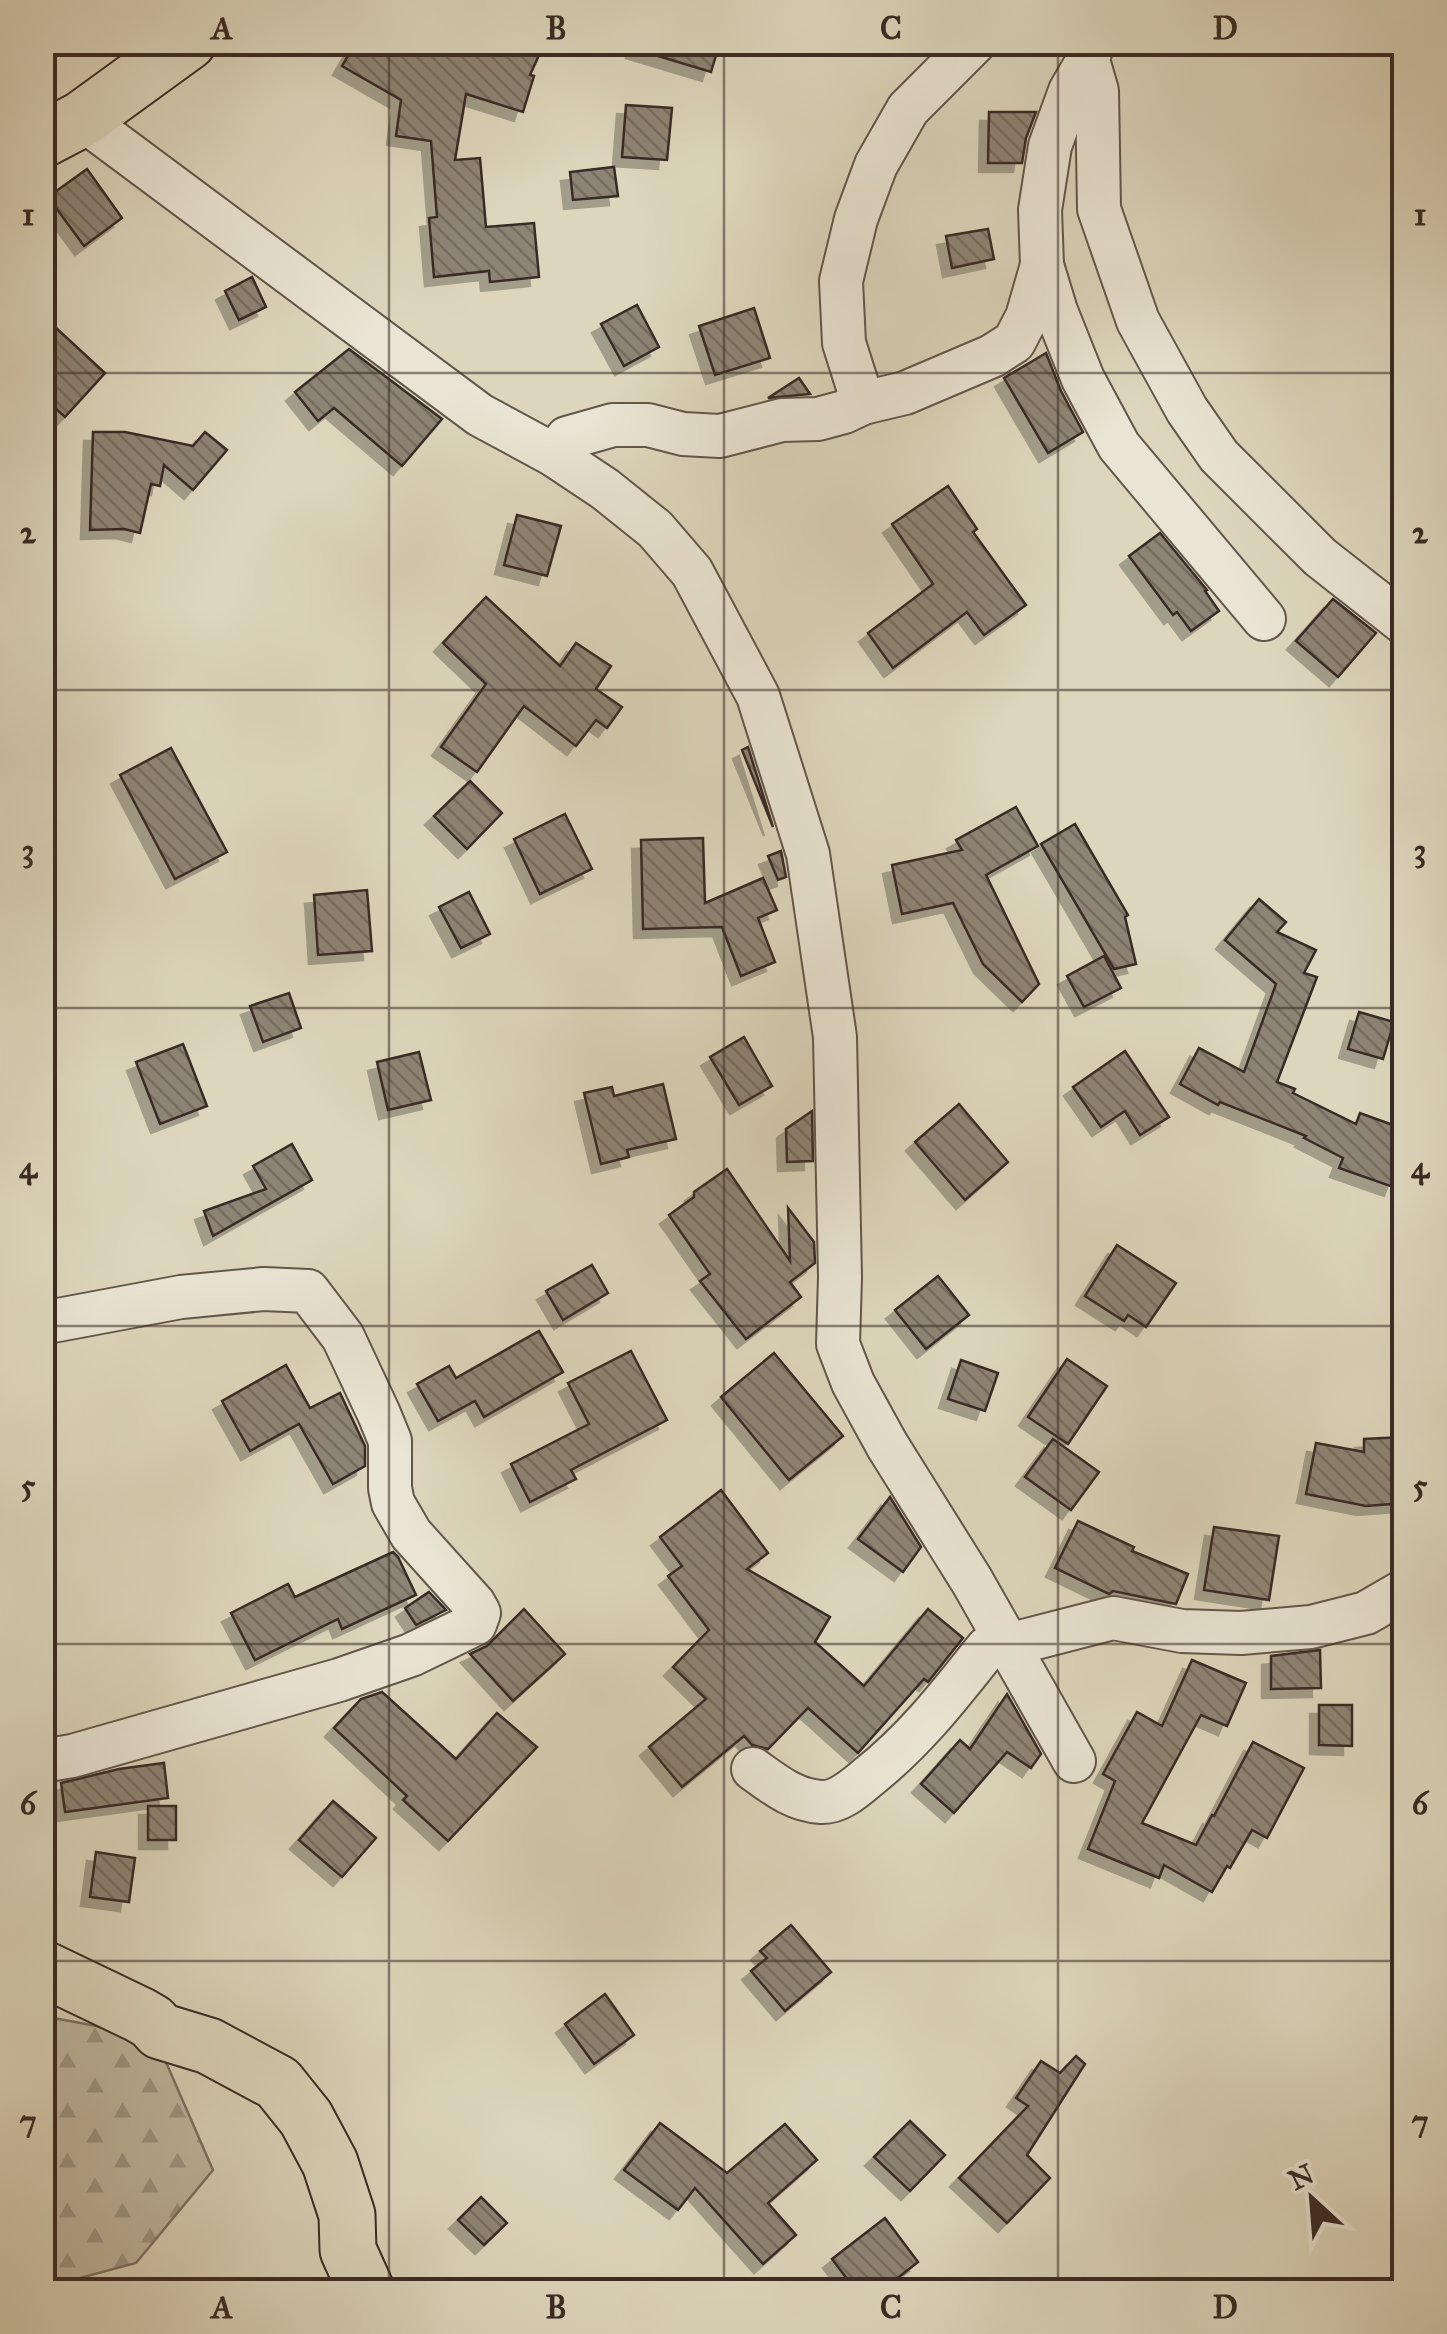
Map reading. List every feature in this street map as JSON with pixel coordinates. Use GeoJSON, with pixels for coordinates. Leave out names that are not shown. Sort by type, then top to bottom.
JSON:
{"type":"FeatureCollection","features":[{"type":"Feature","properties":{"kind":"main road"},"geometry":{"type":"LineString","coordinates":[[62,130],[188,42]]}},
{"type":"Feature","properties":{"kind":"main road"},"geometry":{"type":"LineString","coordinates":[[42,1968],[140,2015],[160,2031],[209,2046],[278,2083],[306,2118],[330,2163],[347,2216],[348,2250],[367,2292]]}},
{"type":"Feature","properties":{"kind":"street"},"geometry":{"type":"LineString","coordinates":[[863,403],[844,344],[841,281],[856,219],[876,165],[908,109],[975,42]]}},
{"type":"Feature","properties":{"kind":"street"},"geometry":{"type":"LineString","coordinates":[[1091,51],[1070,91],[1050,146],[1040,210],[1042,265],[1056,312],[1083,379],[1118,446],[1264,618]]}},
{"type":"Feature","properties":{"kind":"street"},"geometry":{"type":"LineString","coordinates":[[1091,51],[1097,91],[1099,209],[1138,321],[1186,410],[1219,456],[1320,557],[1404,623]]}},
{"type":"Feature","properties":{"kind":"street"},"geometry":{"type":"LineString","coordinates":[[62,130],[480,415],[554,455],[605,489],[654,529],[692,572],[758,696],[808,854],[835,1036],[838,1344],[853,1383],[887,1445],[972,1581],[1074,1761]]}},
{"type":"Feature","properties":{"kind":"street"},"geometry":{"type":"LineString","coordinates":[[554,455],[567,438],[613,425],[648,425],[683,434],[720,436],[782,420],[844,412],[905,393],[992,356],[1014,342],[1042,265]]}},
{"type":"Feature","properties":{"kind":"street"},"geometry":{"type":"LineString","coordinates":[[42,1323],[181,1297],[264,1289],[308,1291],[344,1337],[390,1441],[393,1503],[412,1534],[479,1613],[475,1624],[411,1655],[339,1680],[72,1756],[42,1761]]}},
{"type":"Feature","properties":{"kind":"street"},"geometry":{"type":"LineString","coordinates":[[753,1769],[791,1796],[824,1803],[847,1794],[901,1751],[987,1648],[1113,1618],[1182,1631],[1311,1627],[1366,1613],[1404,1590]]}},
{"type":"Feature","properties":{"kind":"green space"},"geometry":{"type":"Polygon","coordinates":[[[43,2016],[155,2037],[213,2170],[136,2263],[43,2288],[43,2016]]]}},
{"type":"Feature","properties":{"kind":"building"},"geometry":{"type":"Polygon","coordinates":[[[356,42],[545,42],[530,75],[534,76],[523,112],[466,94],[455,160],[480,158],[486,227],[534,223],[539,277],[490,282],[489,271],[434,277],[429,218],[437,217],[431,141],[396,136],[401,100],[342,66],[356,42]]]}},
{"type":"Feature","properties":{"kind":"building"},"geometry":{"type":"Polygon","coordinates":[[[636,42],[720,42],[711,72],[635,49],[636,42]]]}},
{"type":"Feature","properties":{"kind":"building"},"geometry":{"type":"Polygon","coordinates":[[[626,105],[672,108],[667,160],[622,157],[626,105]]]}},
{"type":"Feature","properties":{"kind":"building"},"geometry":{"type":"Polygon","coordinates":[[[989,112],[1036,112],[1022,163],[988,163],[989,112]]]}},
{"type":"Feature","properties":{"kind":"building"},"geometry":{"type":"Polygon","coordinates":[[[614,167],[618,196],[573,200],[570,172],[614,167]]]}},
{"type":"Feature","properties":{"kind":"building"},"geometry":{"type":"Polygon","coordinates":[[[87,169],[122,218],[84,246],[48,197],[87,169]]]}},
{"type":"Feature","properties":{"kind":"building"},"geometry":{"type":"Polygon","coordinates":[[[988,229],[994,259],[952,268],[946,236],[988,229]]]}},
{"type":"Feature","properties":{"kind":"building"},"geometry":{"type":"Polygon","coordinates":[[[252,277],[266,307],[239,320],[225,291],[252,277]]]}},
{"type":"Feature","properties":{"kind":"building"},"geometry":{"type":"Polygon","coordinates":[[[637,305],[659,347],[624,366],[601,324],[637,305]]]}},
{"type":"Feature","properties":{"kind":"building"},"geometry":{"type":"Polygon","coordinates":[[[754,308],[770,358],[715,375],[699,326],[754,308]]]}},
{"type":"Feature","properties":{"kind":"building"},"geometry":{"type":"Polygon","coordinates":[[[42,315],[105,373],[65,417],[42,396],[42,315]]]}},
{"type":"Feature","properties":{"kind":"building"},"geometry":{"type":"Polygon","coordinates":[[[349,349],[442,419],[402,466],[334,408],[318,421],[295,392],[349,349]]]}},
{"type":"Feature","properties":{"kind":"building"},"geometry":{"type":"Polygon","coordinates":[[[1046,353],[1083,432],[1048,453],[1004,378],[1046,353]]]}},
{"type":"Feature","properties":{"kind":"building"},"geometry":{"type":"Polygon","coordinates":[[[799,378],[810,394],[768,398],[799,378]]]}},
{"type":"Feature","properties":{"kind":"building"},"geometry":{"type":"Polygon","coordinates":[[[93,432],[125,432],[193,446],[205,432],[227,450],[193,490],[164,465],[160,486],[151,484],[140,533],[124,529],[90,530],[93,432]]]}},
{"type":"Feature","properties":{"kind":"building"},"geometry":{"type":"Polygon","coordinates":[[[948,486],[977,529],[973,532],[1026,605],[984,635],[967,612],[893,668],[868,633],[933,584],[892,524],[948,486]]]}},
{"type":"Feature","properties":{"kind":"building"},"geometry":{"type":"Polygon","coordinates":[[[517,515],[561,526],[547,576],[504,565],[517,515]]]}},
{"type":"Feature","properties":{"kind":"building"},"geometry":{"type":"Polygon","coordinates":[[[1160,533],[1207,590],[1219,611],[1191,631],[1177,612],[1173,615],[1129,556],[1160,533]]]}},
{"type":"Feature","properties":{"kind":"building"},"geometry":{"type":"Polygon","coordinates":[[[486,597],[560,666],[576,643],[611,666],[596,689],[622,707],[607,728],[596,720],[576,746],[524,706],[477,772],[441,747],[486,684],[443,643],[486,597]]]}},
{"type":"Feature","properties":{"kind":"building"},"geometry":{"type":"Polygon","coordinates":[[[1333,599],[1376,633],[1338,677],[1296,641],[1333,599]]]}},
{"type":"Feature","properties":{"kind":"building"},"geometry":{"type":"Polygon","coordinates":[[[748,747],[773,827],[742,750],[748,747]]]}},
{"type":"Feature","properties":{"kind":"building"},"geometry":{"type":"Polygon","coordinates":[[[171,748],[227,852],[175,879],[120,775],[171,748]]]}},
{"type":"Feature","properties":{"kind":"building"},"geometry":{"type":"Polygon","coordinates":[[[470,781],[502,813],[467,849],[434,816],[470,781]]]}},
{"type":"Feature","properties":{"kind":"building"},"geometry":{"type":"Polygon","coordinates":[[[1016,807],[1038,846],[986,875],[1039,984],[1022,1002],[983,964],[953,903],[902,914],[892,865],[962,850],[956,840],[1016,807]]]}},
{"type":"Feature","properties":{"kind":"building"},"geometry":{"type":"Polygon","coordinates":[[[565,814],[592,869],[540,894],[514,839],[565,814]]]}},
{"type":"Feature","properties":{"kind":"building"},"geometry":{"type":"Polygon","coordinates":[[[1075,824],[1128,915],[1125,917],[1136,964],[1114,969],[1041,844],[1075,824]]]}},
{"type":"Feature","properties":{"kind":"building"},"geometry":{"type":"Polygon","coordinates":[[[703,838],[705,903],[763,878],[777,910],[758,918],[775,962],[741,976],[722,927],[643,929],[641,840],[703,838]]]}},
{"type":"Feature","properties":{"kind":"building"},"geometry":{"type":"Polygon","coordinates":[[[781,851],[786,877],[778,880],[768,856],[781,851]]]}},
{"type":"Feature","properties":{"kind":"building"},"geometry":{"type":"Polygon","coordinates":[[[367,890],[372,951],[318,955],[314,895],[367,890]]]}},
{"type":"Feature","properties":{"kind":"building"},"geometry":{"type":"Polygon","coordinates":[[[469,892],[490,934],[461,948],[439,907],[469,892]]]}},
{"type":"Feature","properties":{"kind":"building"},"geometry":{"type":"Polygon","coordinates":[[[1259,899],[1286,922],[1277,932],[1316,950],[1304,973],[1317,977],[1277,1082],[1356,1124],[1360,1113],[1404,1129],[1404,1156],[1393,1187],[1339,1168],[1343,1158],[1306,1136],[1220,1102],[1218,1105],[1180,1084],[1199,1048],[1244,1072],[1276,984],[1225,940],[1259,899]]]}},
{"type":"Feature","properties":{"kind":"building"},"geometry":{"type":"Polygon","coordinates":[[[1104,956],[1121,988],[1084,1007],[1067,976],[1104,956]]]}},
{"type":"Feature","properties":{"kind":"building"},"geometry":{"type":"Polygon","coordinates":[[[289,993],[301,1028],[263,1042],[250,1006],[289,993]]]}},
{"type":"Feature","properties":{"kind":"building"},"geometry":{"type":"Polygon","coordinates":[[[1359,1012],[1394,1022],[1383,1059],[1348,1049],[1359,1012]]]}},
{"type":"Feature","properties":{"kind":"building"},"geometry":{"type":"Polygon","coordinates":[[[744,1037],[772,1086],[739,1105],[710,1057],[744,1037]]]}},
{"type":"Feature","properties":{"kind":"building"},"geometry":{"type":"Polygon","coordinates":[[[183,1044],[207,1106],[160,1124],[136,1062],[183,1044]]]}},
{"type":"Feature","properties":{"kind":"building"},"geometry":{"type":"Polygon","coordinates":[[[1125,1051],[1169,1117],[1140,1135],[1125,1111],[1101,1127],[1073,1087],[1125,1051]]]}},
{"type":"Feature","properties":{"kind":"building"},"geometry":{"type":"Polygon","coordinates":[[[419,1052],[431,1100],[388,1110],[377,1062],[419,1052]]]}},
{"type":"Feature","properties":{"kind":"building"},"geometry":{"type":"Polygon","coordinates":[[[663,1084],[676,1139],[627,1150],[629,1157],[601,1164],[584,1093],[612,1087],[614,1096],[663,1084]]]}},
{"type":"Feature","properties":{"kind":"building"},"geometry":{"type":"Polygon","coordinates":[[[959,1104],[1008,1162],[965,1200],[915,1142],[959,1104]]]}},
{"type":"Feature","properties":{"kind":"building"},"geometry":{"type":"Polygon","coordinates":[[[812,1111],[813,1161],[787,1162],[786,1129],[812,1111]]]}},
{"type":"Feature","properties":{"kind":"building"},"geometry":{"type":"Polygon","coordinates":[[[292,1144],[312,1180],[213,1236],[204,1211],[266,1189],[253,1166],[292,1144]]]}},
{"type":"Feature","properties":{"kind":"building"},"geometry":{"type":"Polygon","coordinates":[[[727,1169],[790,1261],[788,1208],[814,1242],[815,1263],[790,1282],[801,1297],[746,1339],[700,1281],[710,1274],[669,1215],[727,1169]]]}},
{"type":"Feature","properties":{"kind":"building"},"geometry":{"type":"Polygon","coordinates":[[[1117,1245],[1176,1283],[1146,1327],[1128,1315],[1124,1321],[1085,1296],[1117,1245]]]}},
{"type":"Feature","properties":{"kind":"building"},"geometry":{"type":"Polygon","coordinates":[[[592,1265],[608,1293],[563,1320],[546,1291],[592,1265]]]}},
{"type":"Feature","properties":{"kind":"building"},"geometry":{"type":"Polygon","coordinates":[[[938,1276],[969,1315],[926,1349],[895,1310],[938,1276]]]}},
{"type":"Feature","properties":{"kind":"building"},"geometry":{"type":"Polygon","coordinates":[[[539,1331],[563,1372],[484,1417],[475,1401],[438,1421],[417,1384],[449,1366],[456,1378],[539,1331]]]}},
{"type":"Feature","properties":{"kind":"building"},"geometry":{"type":"Polygon","coordinates":[[[631,1351],[667,1420],[571,1470],[576,1479],[530,1502],[511,1464],[589,1424],[568,1383],[631,1351]]]}},
{"type":"Feature","properties":{"kind":"building"},"geometry":{"type":"Polygon","coordinates":[[[774,1353],[843,1436],[789,1480],[721,1397],[774,1353]]]}},
{"type":"Feature","properties":{"kind":"building"},"geometry":{"type":"Polygon","coordinates":[[[1067,1359],[1107,1386],[1068,1444],[1028,1417],[1067,1359]]]}},
{"type":"Feature","properties":{"kind":"building"},"geometry":{"type":"Polygon","coordinates":[[[961,1360],[998,1373],[985,1411],[948,1399],[961,1360]]]}},
{"type":"Feature","properties":{"kind":"building"},"geometry":{"type":"Polygon","coordinates":[[[286,1365],[310,1408],[340,1393],[365,1446],[365,1466],[333,1484],[299,1424],[250,1451],[222,1401],[286,1365]]]}},
{"type":"Feature","properties":{"kind":"building"},"geometry":{"type":"Polygon","coordinates":[[[1404,1437],[1404,1503],[1366,1506],[1306,1494],[1316,1443],[1364,1452],[1364,1439],[1404,1437]]]}},
{"type":"Feature","properties":{"kind":"building"},"geometry":{"type":"Polygon","coordinates":[[[1053,1439],[1099,1472],[1071,1510],[1025,1477],[1053,1439]]]}},
{"type":"Feature","properties":{"kind":"building"},"geometry":{"type":"Polygon","coordinates":[[[721,1490],[768,1553],[747,1569],[830,1617],[815,1642],[864,1686],[928,1609],[963,1638],[928,1682],[924,1679],[858,1753],[808,1708],[768,1749],[752,1745],[744,1736],[682,1787],[649,1747],[706,1699],[673,1667],[709,1630],[668,1576],[682,1566],[660,1537],[721,1490]]]}},
{"type":"Feature","properties":{"kind":"building"},"geometry":{"type":"Polygon","coordinates":[[[890,1497],[921,1547],[903,1572],[858,1539],[890,1497]]]}},
{"type":"Feature","properties":{"kind":"building"},"geometry":{"type":"Polygon","coordinates":[[[1078,1521],[1134,1547],[1132,1551],[1188,1574],[1176,1604],[1113,1591],[1109,1594],[1055,1568],[1078,1521]]]}},
{"type":"Feature","properties":{"kind":"building"},"geometry":{"type":"Polygon","coordinates":[[[1214,1527],[1279,1536],[1269,1600],[1204,1590],[1214,1527]]]}},
{"type":"Feature","properties":{"kind":"building"},"geometry":{"type":"Polygon","coordinates":[[[393,1552],[416,1595],[342,1629],[338,1619],[255,1660],[231,1613],[288,1584],[295,1597],[393,1552]]]}},
{"type":"Feature","properties":{"kind":"building"},"geometry":{"type":"Polygon","coordinates":[[[429,1592],[446,1610],[416,1625],[405,1608],[429,1592]]]}},
{"type":"Feature","properties":{"kind":"building"},"geometry":{"type":"Polygon","coordinates":[[[524,1609],[565,1654],[513,1701],[470,1654],[487,1646],[524,1609]]]}},
{"type":"Feature","properties":{"kind":"building"},"geometry":{"type":"Polygon","coordinates":[[[1320,1650],[1321,1688],[1271,1689],[1271,1656],[1320,1650]]]}},
{"type":"Feature","properties":{"kind":"building"},"geometry":{"type":"Polygon","coordinates":[[[1192,1660],[1246,1683],[1227,1726],[1201,1715],[1142,1823],[1196,1845],[1253,1742],[1304,1768],[1267,1838],[1252,1830],[1212,1892],[1164,1865],[1159,1878],[1088,1849],[1115,1781],[1103,1774],[1137,1712],[1162,1726],[1192,1660]]]}},
{"type":"Feature","properties":{"kind":"building"},"geometry":{"type":"Polygon","coordinates":[[[382,1692],[456,1759],[497,1713],[537,1747],[448,1841],[403,1800],[407,1796],[334,1728],[361,1699],[382,1692]]]}},
{"type":"Feature","properties":{"kind":"building"},"geometry":{"type":"Polygon","coordinates":[[[1007,1694],[1041,1754],[1031,1768],[1007,1752],[954,1813],[921,1784],[960,1740],[970,1749],[1007,1694]]]}},
{"type":"Feature","properties":{"kind":"building"},"geometry":{"type":"Polygon","coordinates":[[[1319,1705],[1352,1705],[1352,1746],[1319,1745],[1319,1705]]]}},
{"type":"Feature","properties":{"kind":"building"},"geometry":{"type":"Polygon","coordinates":[[[164,1763],[168,1798],[65,1812],[61,1783],[164,1763]]]}},
{"type":"Feature","properties":{"kind":"building"},"geometry":{"type":"Polygon","coordinates":[[[333,1801],[376,1838],[342,1877],[299,1840],[333,1801]]]}},
{"type":"Feature","properties":{"kind":"building"},"geometry":{"type":"Polygon","coordinates":[[[148,1806],[176,1806],[176,1840],[148,1840],[148,1806]]]}},
{"type":"Feature","properties":{"kind":"building"},"geometry":{"type":"Polygon","coordinates":[[[96,1852],[135,1858],[129,1902],[90,1897],[96,1852]]]}},
{"type":"Feature","properties":{"kind":"building"},"geometry":{"type":"Polygon","coordinates":[[[791,1925],[831,1972],[785,2011],[751,1971],[767,1958],[760,1951],[791,1925]]]}},
{"type":"Feature","properties":{"kind":"building"},"geometry":{"type":"Polygon","coordinates":[[[605,1994],[634,2035],[594,2064],[565,2024],[605,1994]]]}},
{"type":"Feature","properties":{"kind":"building"},"geometry":{"type":"Polygon","coordinates":[[[1076,2056],[1085,2064],[1027,2155],[1050,2178],[1007,2223],[959,2178],[1028,2106],[1016,2098],[1041,2061],[1060,2073],[1076,2056]]]}},
{"type":"Feature","properties":{"kind":"building"},"geometry":{"type":"Polygon","coordinates":[[[910,2121],[945,2155],[910,2191],[874,2157],[910,2121]]]}},
{"type":"Feature","properties":{"kind":"building"},"geometry":{"type":"Polygon","coordinates":[[[660,2123],[727,2173],[785,2124],[817,2160],[768,2203],[796,2235],[763,2264],[695,2188],[678,2210],[624,2170],[660,2123]]]}},
{"type":"Feature","properties":{"kind":"building"},"geometry":{"type":"Polygon","coordinates":[[[481,2197],[507,2223],[484,2245],[458,2220],[481,2197]]]}},
{"type":"Feature","properties":{"kind":"building"},"geometry":{"type":"Polygon","coordinates":[[[885,2218],[918,2262],[880,2292],[857,2292],[832,2259],[885,2218]]]}}]}
